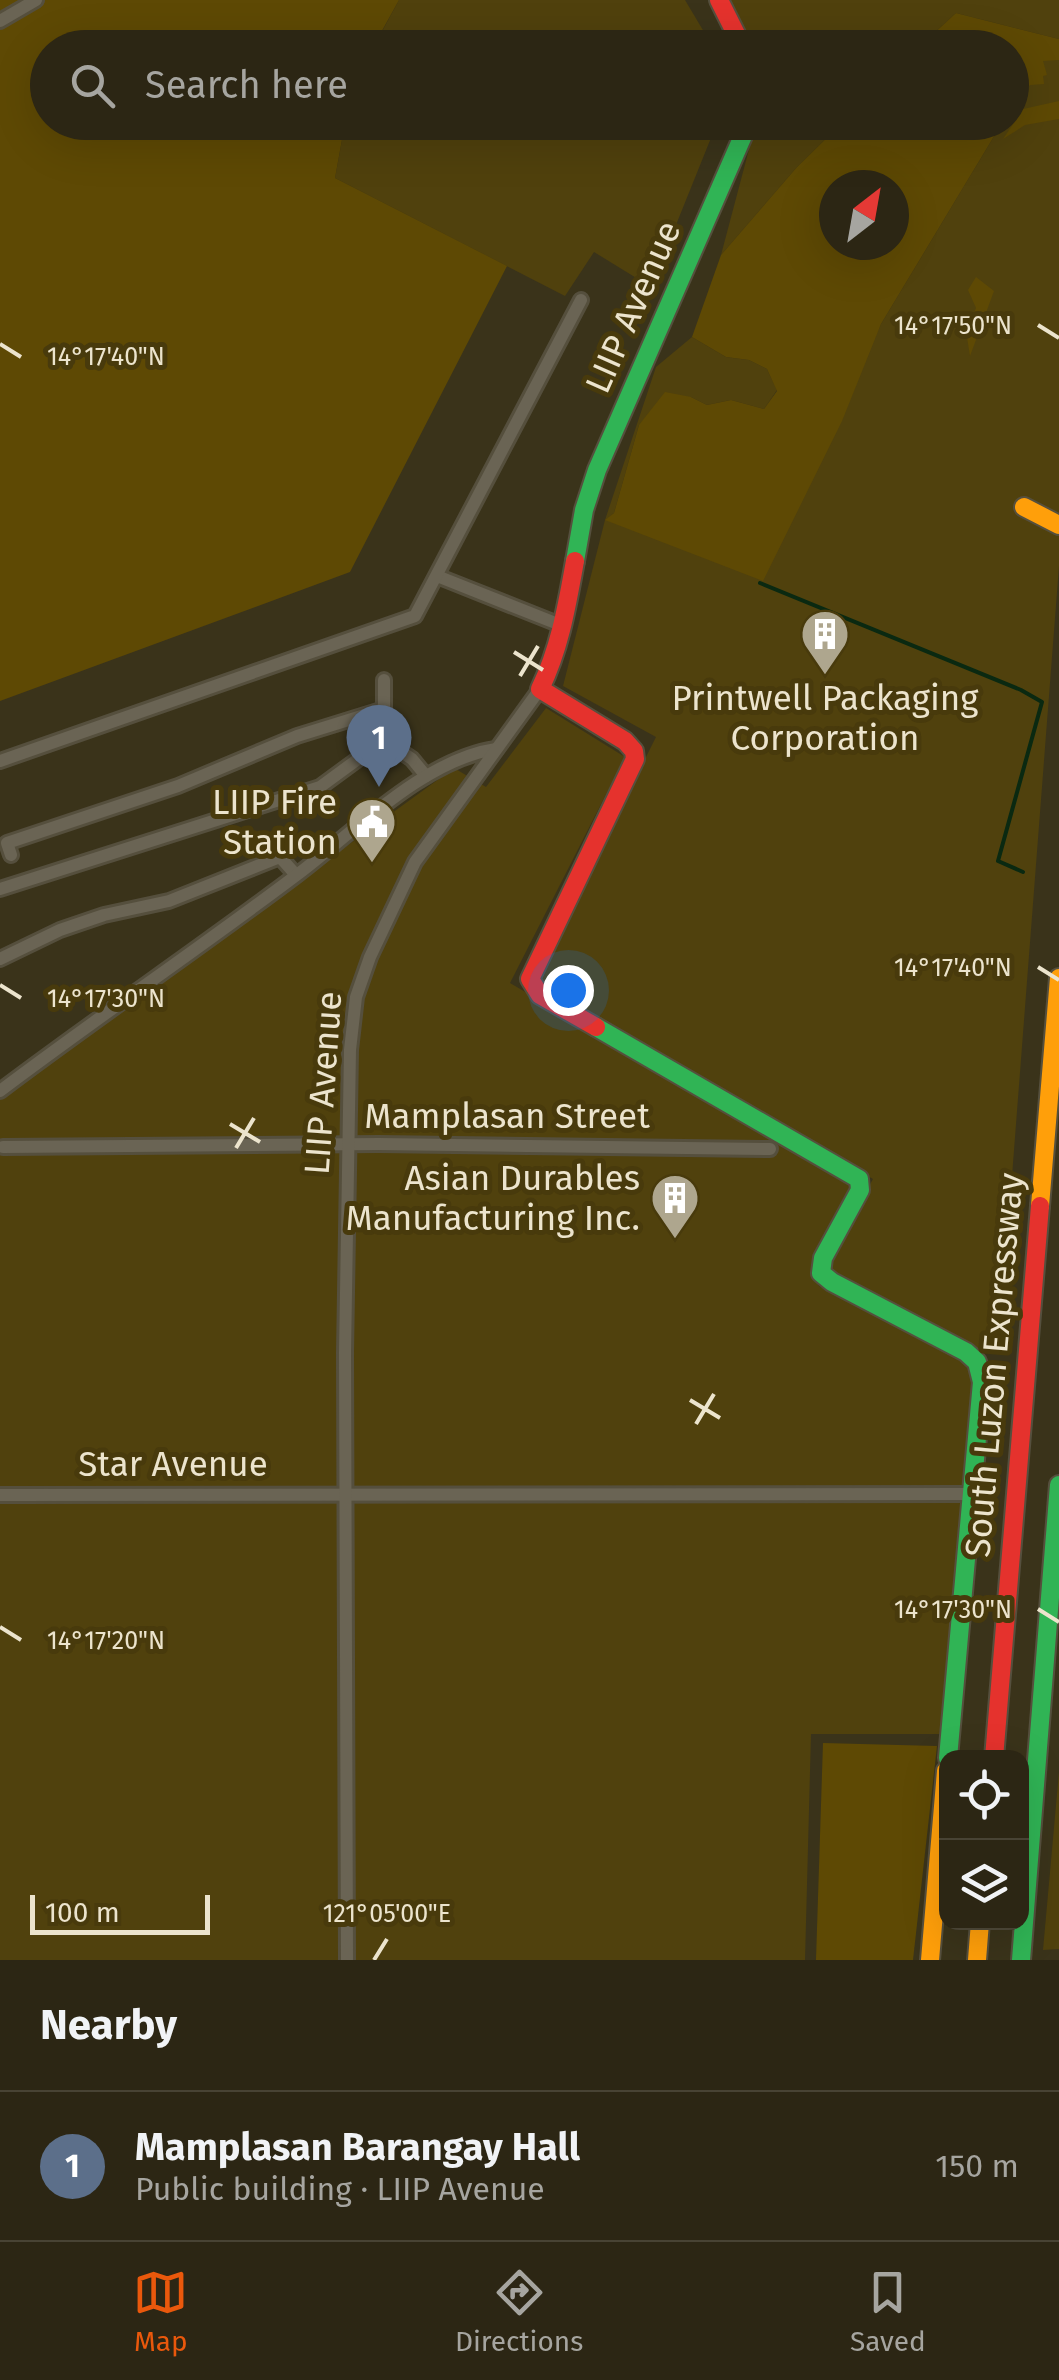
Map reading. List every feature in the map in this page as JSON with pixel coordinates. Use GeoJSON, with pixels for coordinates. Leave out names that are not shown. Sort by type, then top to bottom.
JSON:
{"type":"FeatureCollection","features":[{"type":"Feature","properties":{"kind":"main road"},"geometry":{"type":"LineString","coordinates":[[720,0],[734,30]]}},
{"type":"Feature","properties":{"kind":"main road","name":"LIIP Avenue"},"geometry":{"type":"LineString","coordinates":[[540,689],[563,626],[592,484],[741,140]]}},
{"type":"Feature","properties":{"kind":"main road"},"geometry":{"type":"LineString","coordinates":[[1024,507],[1059,525]]}},
{"type":"Feature","properties":{"kind":"main road"},"geometry":{"type":"LineString","coordinates":[[540,689],[625,740],[635,759],[532,969],[531,985],[540,995],[858,1179],[860,1190],[820,1269],[828,1280],[966,1352],[977,1362],[982,1382],[949,1750]]}},
{"type":"Feature","properties":{"kind":"main road","name":"South Luzon Expressway"},"geometry":{"type":"LineString","coordinates":[[995,1750],[1059,978]]}},
{"type":"Feature","properties":{"kind":"main road"},"geometry":{"type":"LineString","coordinates":[[1021,1960],[1059,1485]]}},
{"type":"Feature","properties":{"kind":"main road"},"geometry":{"type":"LineString","coordinates":[[930,1960],[940,1840]]}},
{"type":"Feature","properties":{"kind":"main road"},"geometry":{"type":"LineString","coordinates":[[977,1960],[979,1930]]}},
{"type":"Feature","properties":{"kind":"street"},"geometry":{"type":"LineString","coordinates":[[0,20],[36,0]]}},
{"type":"Feature","properties":{"kind":"street"},"geometry":{"type":"LineString","coordinates":[[0,762],[416,616],[581,300]]}},
{"type":"Feature","properties":{"kind":"street"},"geometry":{"type":"LineString","coordinates":[[436,576],[563,626]]}},
{"type":"Feature","properties":{"kind":"street"},"geometry":{"type":"LineString","coordinates":[[384,680],[384,740]]}},
{"type":"Feature","properties":{"kind":"street","name":"LIIP Avenue"},"geometry":{"type":"LineString","coordinates":[[347,1960],[348,1145],[350,1050],[356,996],[415,862],[540,689]]}},
{"type":"Feature","properties":{"kind":"street"},"geometry":{"type":"LineString","coordinates":[[11,856],[7,842],[178,786],[297,736],[384,708]]}},
{"type":"Feature","properties":{"kind":"street"},"geometry":{"type":"LineString","coordinates":[[384,740],[412,759],[426,776]]}},
{"type":"Feature","properties":{"kind":"street"},"geometry":{"type":"LineString","coordinates":[[0,889],[320,787],[384,740]]}},
{"type":"Feature","properties":{"kind":"street"},"geometry":{"type":"LineString","coordinates":[[0,1090],[439,766],[469,753],[496,749]]}},
{"type":"Feature","properties":{"kind":"street"},"geometry":{"type":"LineString","coordinates":[[0,958],[60,930],[104,915],[169,901],[280,857],[296,875]]}},
{"type":"Feature","properties":{"kind":"street","name":"Mamplasan Street"},"geometry":{"type":"LineString","coordinates":[[4,1147],[770,1149]]}},
{"type":"Feature","properties":{"kind":"street","name":"Star Avenue"},"geometry":{"type":"LineString","coordinates":[[0,1495],[970,1494]]}},
{"type":"Feature","properties":{"kind":"shaded area"},"geometry":{"type":"Polygon","coordinates":[[[0,0],[399,0],[382,30],[30,30],[30,140],[342,140],[335,178],[507,266],[350,572],[0,701],[0,0]]]}},
{"type":"Feature","properties":{"kind":"shaded area"},"geometry":{"type":"Polygon","coordinates":[[[399,0],[685,0],[703,30],[383,30],[399,0]]]}},
{"type":"Feature","properties":{"kind":"shaded area"},"geometry":{"type":"Polygon","coordinates":[[[729,0],[1059,0],[1059,39],[956,13],[938,30],[744,30],[729,0]]]}},
{"type":"Feature","properties":{"kind":"shaded area"},"geometry":{"type":"Polygon","coordinates":[[[956,13],[1023,30],[938,30],[956,13]]]}},
{"type":"Feature","properties":{"kind":"shaded area"},"geometry":{"type":"Polygon","coordinates":[[[1029,31],[1059,39],[1059,60],[1043,61],[1047,75],[1043,76],[1044,84],[1030,85],[1029,31]]]}},
{"type":"Feature","properties":{"kind":"shaded area"},"geometry":{"type":"Polygon","coordinates":[[[1044,53],[1059,56],[1059,566],[999,1345],[983,1352],[836,1277],[827,1262],[873,1179],[543,988],[540,977],[541,967],[656,737],[563,686],[605,520],[656,367],[692,337],[726,357],[749,360],[767,369],[777,390],[764,409],[731,400],[707,405],[691,397],[639,425],[614,513],[606,520],[868,352],[992,140],[1029,140],[1029,78],[1044,53]]]}},
{"type":"Feature","properties":{"kind":"shaded area"},"geometry":{"type":"Polygon","coordinates":[[[1059,101],[1059,119],[1029,124],[1029,108],[1059,101]]]}},
{"type":"Feature","properties":{"kind":"shaded area"},"geometry":{"type":"Polygon","coordinates":[[[342,140],[710,140],[651,287],[594,252],[565,296],[335,178],[342,140]]]}},
{"type":"Feature","properties":{"kind":"shaded area"},"geometry":{"type":"Polygon","coordinates":[[[751,140],[825,140],[797,167],[721,255],[751,140]]]}},
{"type":"Feature","properties":{"kind":"shaded area"},"geometry":{"type":"Polygon","coordinates":[[[825,140],[992,140],[881,324],[842,421],[763,581],[605,520],[614,513],[639,425],[665,392],[707,405],[731,400],[764,409],[777,391],[767,369],[749,360],[726,357],[692,337],[721,255],[825,140]]]}},
{"type":"Feature","properties":{"kind":"shaded area"},"geometry":{"type":"Polygon","coordinates":[[[976,277],[994,291],[970,356],[966,331],[976,308],[968,290],[976,277]]]}},
{"type":"Feature","properties":{"kind":"shaded area"},"geometry":{"type":"Polygon","coordinates":[[[546,708],[625,757],[510,983],[856,1186],[811,1269],[819,1286],[964,1357],[975,1376],[946,1734],[811,1734],[805,1960],[0,1960],[0,1098],[454,768],[486,787],[546,708]]]}},
{"type":"Feature","properties":{"kind":"shaded area"},"geometry":{"type":"Polygon","coordinates":[[[823,1743],[937,1746],[913,1960],[816,1960],[823,1743]]]}},
{"type":"Feature","properties":{"kind":"shaded area"},"geometry":{"type":"Polygon","coordinates":[[[1059,1772],[1059,1949],[1043,1950],[1059,1772]]]}},
{"type":"Feature","properties":{"kind":"waterway"},"geometry":{"type":"LineString","coordinates":[[760,583],[1042,702],[998,861],[1023,872]]}},
{"type":"Feature","properties":{"kind":"traffic: fast"},"geometry":{"type":"LineString","coordinates":[[575,561],[584,510],[597,470],[741,140]]}},
{"type":"Feature","properties":{"kind":"traffic: fast"},"geometry":{"type":"LineString","coordinates":[[596,1027],[859,1179],[860,1190],[823,1258],[821,1273],[966,1352],[977,1362],[982,1382],[949,1750]]}},
{"type":"Feature","properties":{"kind":"traffic: fast"},"geometry":{"type":"LineString","coordinates":[[1021,1960],[1059,1485]]}},
{"type":"Feature","properties":{"kind":"traffic: slow"},"geometry":{"type":"LineString","coordinates":[[1024,507],[1059,525]]}},
{"type":"Feature","properties":{"kind":"traffic: slow"},"geometry":{"type":"LineString","coordinates":[[1040,1206],[1059,978]]}},
{"type":"Feature","properties":{"kind":"traffic: slow"},"geometry":{"type":"LineString","coordinates":[[930,1960],[940,1840]]}},
{"type":"Feature","properties":{"kind":"traffic: slow"},"geometry":{"type":"LineString","coordinates":[[977,1960],[979,1930]]}},
{"type":"Feature","properties":{"kind":"traffic: jam"},"geometry":{"type":"LineString","coordinates":[[719,0],[734,30]]}},
{"type":"Feature","properties":{"kind":"traffic: jam"},"geometry":{"type":"LineString","coordinates":[[575,561],[558,642],[540,689],[625,741],[634,751],[635,759],[530,979],[540,995],[596,1027]]}},
{"type":"Feature","properties":{"kind":"traffic: jam"},"geometry":{"type":"LineString","coordinates":[[995,1750],[1040,1206]]}},
{"type":"Feature","properties":{"kind":"place","name":"Printwell Packaging Corporation"},"geometry":{"type":"Point","coordinates":[825,676]}},
{"type":"Feature","properties":{"kind":"place","name":"Mamplasan Barangay Hall"},"geometry":{"type":"Point","coordinates":[379,787]}},
{"type":"Feature","properties":{"kind":"place","name":"LIIP Fire Station"},"geometry":{"type":"Point","coordinates":[372,864]}},
{"type":"Feature","properties":{"kind":"place","name":"Asian Durables Manufacturing Inc."},"geometry":{"type":"Point","coordinates":[675,1240]}}]}
